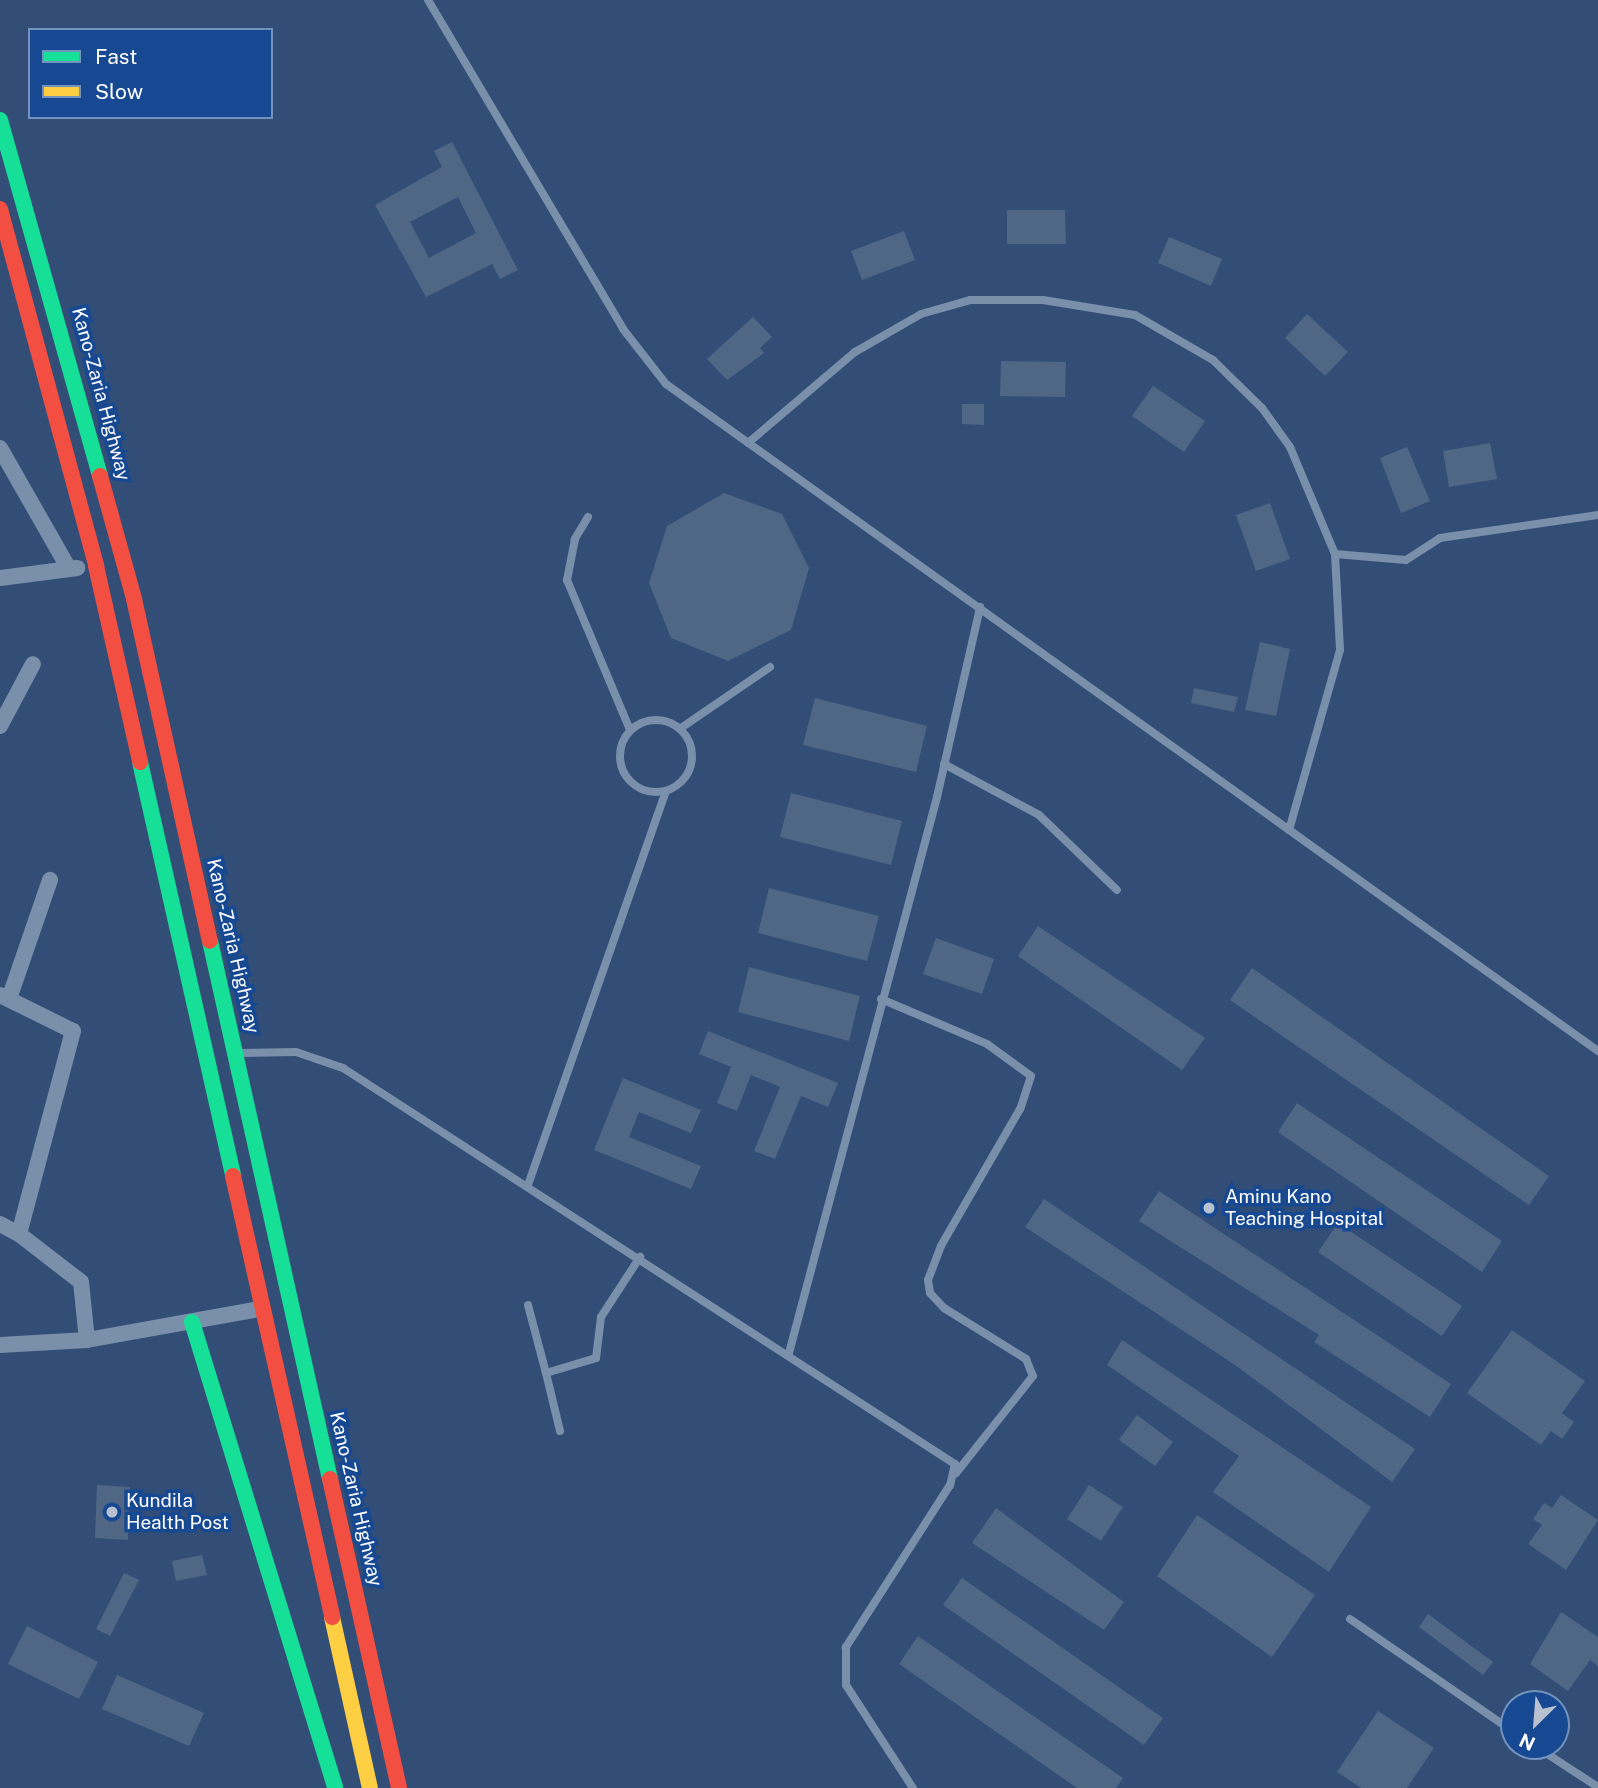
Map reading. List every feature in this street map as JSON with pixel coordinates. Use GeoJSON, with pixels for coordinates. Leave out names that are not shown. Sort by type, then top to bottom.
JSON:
{"type":"FeatureCollection","features":[{"type":"Feature","properties":{"kind":"main road","name":"Kano-Zaria Highway"},"geometry":{"type":"LineString","coordinates":[[0,120],[134,599],[399,1788]]}},
{"type":"Feature","properties":{"kind":"main road"},"geometry":{"type":"LineString","coordinates":[[0,209],[96,566],[260,1309],[370,1788]]}},
{"type":"Feature","properties":{"kind":"main road"},"geometry":{"type":"LineString","coordinates":[[192,1322],[233,1439],[335,1788]]}},
{"type":"Feature","properties":{"kind":"street"},"geometry":{"type":"LineString","coordinates":[[0,448],[69,569]]}},
{"type":"Feature","properties":{"kind":"street"},"geometry":{"type":"LineString","coordinates":[[0,578],[96,566]]}},
{"type":"Feature","properties":{"kind":"street"},"geometry":{"type":"LineString","coordinates":[[0,726],[33,664]]}},
{"type":"Feature","properties":{"kind":"street"},"geometry":{"type":"LineString","coordinates":[[19,1234],[74,1040],[65,1023],[5,997],[50,880]]}},
{"type":"Feature","properties":{"kind":"street"},"geometry":{"type":"LineString","coordinates":[[0,1224],[19,1234],[80,1282],[87,1340]]}},
{"type":"Feature","properties":{"kind":"street"},"geometry":{"type":"LineString","coordinates":[[0,1345],[87,1340],[260,1309]]}},
{"type":"Feature","properties":{"kind":"lane"},"geometry":{"type":"LineString","coordinates":[[428,0],[650,368],[748,443],[1598,1051]]}},
{"type":"Feature","properties":{"kind":"lane"},"geometry":{"type":"LineString","coordinates":[[748,443],[855,352],[921,314],[970,300],[1090,305],[1135,315],[1187,342],[1262,408],[1296,458],[1335,554],[1340,650],[1289,830]]}},
{"type":"Feature","properties":{"kind":"lane"},"geometry":{"type":"LineString","coordinates":[[1335,554],[1406,560],[1440,538],[1598,515]]}},
{"type":"Feature","properties":{"kind":"lane"},"geometry":{"type":"LineString","coordinates":[[588,517],[571,551],[567,580],[630,730]]}},
{"type":"Feature","properties":{"kind":"lane"},"geometry":{"type":"LineString","coordinates":[[789,1353],[944,764],[980,607]]}},
{"type":"Feature","properties":{"kind":"lane"},"geometry":{"type":"LineString","coordinates":[[681,728],[770,667]]}},
{"type":"Feature","properties":{"kind":"lane"},"geometry":{"type":"LineString","coordinates":[[647,720],[681,728],[692,746],[692,765],[682,782],[666,791],[647,791],[626,773],[621,746],[630,730],[647,720]]}},
{"type":"Feature","properties":{"kind":"lane"},"geometry":{"type":"LineString","coordinates":[[944,764],[1039,815],[1117,890]]}},
{"type":"Feature","properties":{"kind":"lane"},"geometry":{"type":"LineString","coordinates":[[527,1185],[666,791]]}},
{"type":"Feature","properties":{"kind":"lane"},"geometry":{"type":"LineString","coordinates":[[881,999],[987,1044],[1031,1076],[1020,1110],[928,1280],[930,1293],[944,1308],[1026,1360],[1033,1376],[956,1472],[846,1647],[846,1685],[913,1788]]}},
{"type":"Feature","properties":{"kind":"lane"},"geometry":{"type":"LineString","coordinates":[[235,1053],[296,1052],[323,1059],[527,1185],[944,1454],[956,1472]]}},
{"type":"Feature","properties":{"kind":"lane"},"geometry":{"type":"LineString","coordinates":[[546,1373],[596,1358],[601,1317],[640,1257]]}},
{"type":"Feature","properties":{"kind":"lane"},"geometry":{"type":"LineString","coordinates":[[528,1305],[560,1431]]}},
{"type":"Feature","properties":{"kind":"lane"},"geometry":{"type":"LineString","coordinates":[[1350,1619],[1500,1722]]}},
{"type":"Feature","properties":{"kind":"lane"},"geometry":{"type":"LineString","coordinates":[[1557,1760],[1598,1787]]}},
{"type":"Feature","properties":{"kind":"building"},"geometry":{"type":"Polygon","coordinates":[[[452,142],[518,270],[500,279],[492,264],[426,297],[375,205],[442,167],[434,151],[452,142]],[[458,197],[410,222],[429,258],[476,233],[458,197]]]}},
{"type":"Feature","properties":{"kind":"building"},"geometry":{"type":"Polygon","coordinates":[[[1007,210],[1065,210],[1066,244],[1007,244],[1007,210]]]}},
{"type":"Feature","properties":{"kind":"building"},"geometry":{"type":"Polygon","coordinates":[[[904,231],[915,260],[862,280],[851,251],[904,231]]]}},
{"type":"Feature","properties":{"kind":"building"},"geometry":{"type":"Polygon","coordinates":[[[1169,237],[1222,259],[1211,286],[1158,263],[1169,237]]]}},
{"type":"Feature","properties":{"kind":"building"},"geometry":{"type":"Polygon","coordinates":[[[1307,314],[1348,352],[1325,376],[1285,338],[1307,314]]]}},
{"type":"Feature","properties":{"kind":"building"},"geometry":{"type":"Polygon","coordinates":[[[753,317],[772,337],[760,348],[764,353],[727,380],[707,359],[753,317]]]}},
{"type":"Feature","properties":{"kind":"building"},"geometry":{"type":"Polygon","coordinates":[[[1001,361],[1066,362],[1065,397],[1000,396],[1001,361]]]}},
{"type":"Feature","properties":{"kind":"building"},"geometry":{"type":"Polygon","coordinates":[[[1153,386],[1205,421],[1184,452],[1132,416],[1153,386]]]}},
{"type":"Feature","properties":{"kind":"building"},"geometry":{"type":"Polygon","coordinates":[[[962,404],[984,404],[984,425],[962,424],[962,404]]]}},
{"type":"Feature","properties":{"kind":"building"},"geometry":{"type":"Polygon","coordinates":[[[1490,443],[1497,479],[1449,487],[1443,451],[1490,443]]]}},
{"type":"Feature","properties":{"kind":"building"},"geometry":{"type":"Polygon","coordinates":[[[1407,447],[1430,501],[1401,513],[1380,458],[1407,447]]]}},
{"type":"Feature","properties":{"kind":"building"},"geometry":{"type":"Polygon","coordinates":[[[724,493],[782,514],[809,568],[791,630],[728,661],[671,638],[649,583],[667,526],[724,493]]]}},
{"type":"Feature","properties":{"kind":"building"},"geometry":{"type":"Polygon","coordinates":[[[1270,503],[1290,559],[1256,571],[1236,515],[1270,503]]]}},
{"type":"Feature","properties":{"kind":"building"},"geometry":{"type":"Polygon","coordinates":[[[1260,642],[1290,649],[1276,716],[1245,710],[1260,642]]]}},
{"type":"Feature","properties":{"kind":"building"},"geometry":{"type":"Polygon","coordinates":[[[1194,688],[1238,697],[1234,712],[1191,703],[1194,688]]]}},
{"type":"Feature","properties":{"kind":"building"},"geometry":{"type":"Polygon","coordinates":[[[815,698],[927,726],[916,772],[803,745],[815,698]]]}},
{"type":"Feature","properties":{"kind":"building"},"geometry":{"type":"Polygon","coordinates":[[[791,793],[902,821],[891,865],[780,837],[791,793]]]}},
{"type":"Feature","properties":{"kind":"building"},"geometry":{"type":"Polygon","coordinates":[[[769,888],[879,916],[867,961],[758,933],[769,888]]]}},
{"type":"Feature","properties":{"kind":"building"},"geometry":{"type":"Polygon","coordinates":[[[1038,926],[1205,1038],[1182,1070],[1018,956],[1038,926]]]}},
{"type":"Feature","properties":{"kind":"building"},"geometry":{"type":"Polygon","coordinates":[[[936,938],[994,959],[982,994],[923,974],[936,938]]]}},
{"type":"Feature","properties":{"kind":"building"},"geometry":{"type":"Polygon","coordinates":[[[749,967],[860,996],[849,1041],[738,1012],[749,967]]]}},
{"type":"Feature","properties":{"kind":"building"},"geometry":{"type":"Polygon","coordinates":[[[1252,968],[1549,1176],[1529,1205],[1230,1000],[1252,968]]]}},
{"type":"Feature","properties":{"kind":"building"},"geometry":{"type":"Polygon","coordinates":[[[708,1031],[838,1083],[828,1107],[801,1096],[775,1159],[754,1151],[780,1087],[751,1075],[737,1111],[717,1103],[731,1067],[699,1054],[708,1031]]]}},
{"type":"Feature","properties":{"kind":"building"},"geometry":{"type":"Polygon","coordinates":[[[623,1078],[701,1110],[691,1133],[639,1112],[629,1137],[701,1166],[691,1189],[594,1150],[623,1078]]]}},
{"type":"Feature","properties":{"kind":"building"},"geometry":{"type":"Polygon","coordinates":[[[1297,1103],[1502,1241],[1482,1272],[1278,1132],[1297,1103]]]}},
{"type":"Feature","properties":{"kind":"building"},"geometry":{"type":"Polygon","coordinates":[[[1159,1191],[1451,1384],[1430,1417],[1314,1342],[1319,1335],[1139,1221],[1159,1191]]]}},
{"type":"Feature","properties":{"kind":"building"},"geometry":{"type":"Polygon","coordinates":[[[1044,1199],[1415,1449],[1392,1482],[1235,1365],[1025,1227],[1044,1199]]]}},
{"type":"Feature","properties":{"kind":"building"},"geometry":{"type":"Polygon","coordinates":[[[1338,1223],[1462,1306],[1442,1336],[1318,1252],[1338,1223]]]}},
{"type":"Feature","properties":{"kind":"building"},"geometry":{"type":"Polygon","coordinates":[[[1512,1330],[1585,1381],[1562,1413],[1574,1422],[1562,1439],[1551,1431],[1541,1445],[1467,1393],[1512,1330]]]}},
{"type":"Feature","properties":{"kind":"building"},"geometry":{"type":"Polygon","coordinates":[[[1122,1340],[1371,1507],[1329,1572],[1213,1492],[1239,1456],[1107,1365],[1122,1340]]]}},
{"type":"Feature","properties":{"kind":"building"},"geometry":{"type":"Polygon","coordinates":[[[1137,1415],[1173,1442],[1155,1466],[1119,1440],[1137,1415]]]}},
{"type":"Feature","properties":{"kind":"building","name":"Kundila Health Post"},"geometry":{"type":"Polygon","coordinates":[[[97,1485],[130,1487],[128,1540],[95,1538],[97,1485]]]}},
{"type":"Feature","properties":{"kind":"building"},"geometry":{"type":"Polygon","coordinates":[[[1089,1485],[1123,1507],[1101,1541],[1067,1519],[1089,1485]]]}},
{"type":"Feature","properties":{"kind":"building"},"geometry":{"type":"Polygon","coordinates":[[[1561,1495],[1598,1520],[1566,1570],[1528,1544],[1542,1525],[1533,1519],[1544,1503],[1552,1508],[1561,1495]]]}},
{"type":"Feature","properties":{"kind":"building"},"geometry":{"type":"Polygon","coordinates":[[[996,1508],[1124,1602],[1104,1630],[972,1543],[996,1508]]]}},
{"type":"Feature","properties":{"kind":"building"},"geometry":{"type":"Polygon","coordinates":[[[1197,1515],[1315,1595],[1272,1657],[1157,1576],[1197,1515]]]}},
{"type":"Feature","properties":{"kind":"building"},"geometry":{"type":"Polygon","coordinates":[[[202,1555],[207,1575],[176,1581],[172,1561],[202,1555]]]}},
{"type":"Feature","properties":{"kind":"building"},"geometry":{"type":"Polygon","coordinates":[[[124,1573],[139,1580],[110,1636],[96,1629],[124,1573]]]}},
{"type":"Feature","properties":{"kind":"building"},"geometry":{"type":"Polygon","coordinates":[[[962,1578],[1163,1718],[1144,1745],[943,1605],[962,1578]]]}},
{"type":"Feature","properties":{"kind":"building"},"geometry":{"type":"Polygon","coordinates":[[[1561,1612],[1598,1637],[1598,1666],[1590,1660],[1569,1690],[1530,1664],[1561,1612]]]}},
{"type":"Feature","properties":{"kind":"building"},"geometry":{"type":"Polygon","coordinates":[[[1428,1614],[1493,1662],[1483,1675],[1419,1627],[1428,1614]]]}},
{"type":"Feature","properties":{"kind":"building"},"geometry":{"type":"Polygon","coordinates":[[[27,1626],[98,1662],[79,1699],[8,1664],[27,1626]]]}},
{"type":"Feature","properties":{"kind":"building"},"geometry":{"type":"Polygon","coordinates":[[[918,1636],[1123,1778],[1116,1788],[1077,1788],[899,1664],[918,1636]]]}},
{"type":"Feature","properties":{"kind":"building"},"geometry":{"type":"Polygon","coordinates":[[[117,1675],[204,1713],[189,1746],[102,1709],[117,1675]]]}},
{"type":"Feature","properties":{"kind":"building"},"geometry":{"type":"Polygon","coordinates":[[[1378,1711],[1434,1748],[1407,1788],[1361,1788],[1337,1772],[1378,1711]]]}},
{"type":"Feature","properties":{"kind":"traffic: fast"},"geometry":{"type":"LineString","coordinates":[[0,120],[100,476]]}},
{"type":"Feature","properties":{"kind":"traffic: fast"},"geometry":{"type":"LineString","coordinates":[[140,762],[233,1176]]}},
{"type":"Feature","properties":{"kind":"traffic: fast"},"geometry":{"type":"LineString","coordinates":[[210,941],[330,1479]]}},
{"type":"Feature","properties":{"kind":"traffic: fast"},"geometry":{"type":"LineString","coordinates":[[192,1322],[335,1788]]}},
{"type":"Feature","properties":{"kind":"traffic: slow"},"geometry":{"type":"LineString","coordinates":[[332,1617],[370,1788]]}},
{"type":"Feature","properties":{"kind":"traffic: jam"},"geometry":{"type":"LineString","coordinates":[[0,209],[96,566],[140,762]]}},
{"type":"Feature","properties":{"kind":"traffic: jam"},"geometry":{"type":"LineString","coordinates":[[100,476],[134,599],[210,941]]}},
{"type":"Feature","properties":{"kind":"traffic: jam"},"geometry":{"type":"LineString","coordinates":[[233,1176],[332,1617]]}},
{"type":"Feature","properties":{"kind":"traffic: jam"},"geometry":{"type":"LineString","coordinates":[[330,1479],[399,1788]]}},
{"type":"Feature","properties":{"kind":"place","name":"Aminu Kano Teaching Hospital"},"geometry":{"type":"Point","coordinates":[1209,1208]}},
{"type":"Feature","properties":{"kind":"place","name":"Kundila Health Post"},"geometry":{"type":"Point","coordinates":[112,1512]}}]}
